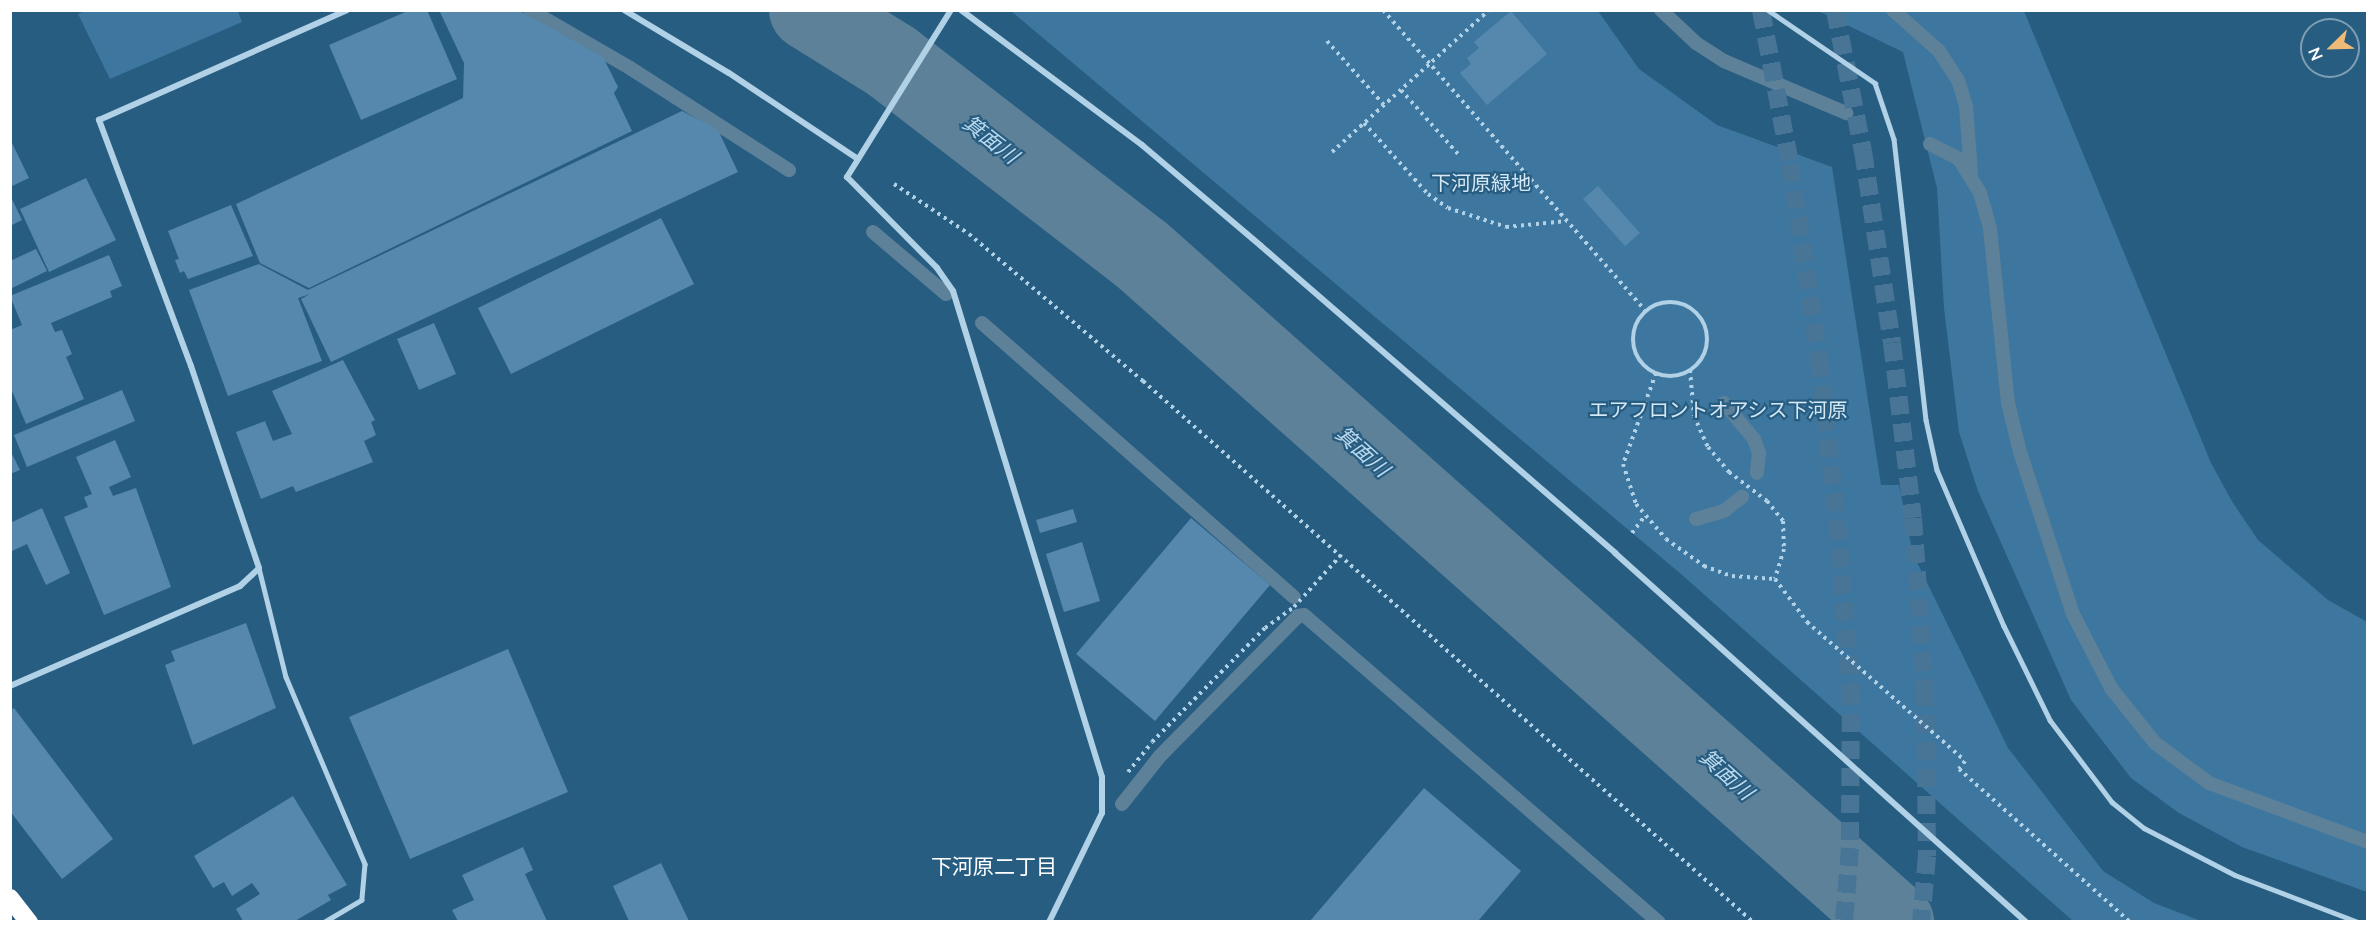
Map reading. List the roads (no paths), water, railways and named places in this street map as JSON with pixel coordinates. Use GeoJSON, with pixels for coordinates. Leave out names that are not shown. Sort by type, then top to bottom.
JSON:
{"type":"FeatureCollection","features":[{"type":"Feature","properties":{"kind":"highway"},"geometry":{"type":"LineString","coordinates":[[10,898],[28,921]]}},
{"type":"Feature","properties":{"kind":"street"},"geometry":{"type":"LineString","coordinates":[[10,686],[240,586],[259,568],[192,366],[99,120],[347,10]]}},
{"type":"Feature","properties":{"kind":"street"},"geometry":{"type":"LineString","coordinates":[[624,10],[729,73],[858,159]]}},
{"type":"Feature","properties":{"kind":"street"},"geometry":{"type":"LineString","coordinates":[[951,10],[847,177],[945,276],[957,300],[1102,777],[1102,813],[1049,921]]}},
{"type":"Feature","properties":{"kind":"street"},"geometry":{"type":"LineString","coordinates":[[961,10],[1142,145],[1261,246],[1606,545],[2026,921]]}},
{"type":"Feature","properties":{"kind":"lane"},"geometry":{"type":"LineString","coordinates":[[1768,10],[1875,82],[1894,139],[1926,420],[1934,460],[1979,570],[2050,720],[2112,802],[2144,828],[2235,875],[2358,921]]}},
{"type":"Feature","properties":{"kind":"lane"},"geometry":{"type":"LineString","coordinates":[[259,568],[286,676],[365,864],[362,900],[325,921]]}},
{"type":"Feature","properties":{"kind":"waterway"},"geometry":{"type":"LineString","coordinates":[[530,10],[630,68],[789,170]]}},
{"type":"Feature","properties":{"kind":"waterway","name":"箕面川"},"geometry":{"type":"LineString","coordinates":[[809,10],[891,61],[1141,254],[1894,922]]}},
{"type":"Feature","properties":{"kind":"waterway"},"geometry":{"type":"LineString","coordinates":[[1661,10],[1696,43],[1724,61],[1846,113]]}},
{"type":"Feature","properties":{"kind":"waterway"},"geometry":{"type":"LineString","coordinates":[[1893,10],[1939,51],[1958,80],[1966,106],[1971,173]]}},
{"type":"Feature","properties":{"kind":"waterway"},"geometry":{"type":"LineString","coordinates":[[1930,144],[1959,159],[1980,193],[1990,229],[2008,403],[2020,452],[2073,614],[2111,688],[2155,743],[2209,783],[2368,842]]}},
{"type":"Feature","properties":{"kind":"waterway"},"geometry":{"type":"LineString","coordinates":[[873,232],[946,294]]}},
{"type":"Feature","properties":{"kind":"waterway"},"geometry":{"type":"LineString","coordinates":[[982,323],[1294,597]]}},
{"type":"Feature","properties":{"kind":"waterway"},"geometry":{"type":"LineString","coordinates":[[1724,403],[1754,439],[1759,453],[1757,473]]}},
{"type":"Feature","properties":{"kind":"waterway"},"geometry":{"type":"LineString","coordinates":[[1696,519],[1724,511],[1742,497]]}},
{"type":"Feature","properties":{"kind":"waterway"},"geometry":{"type":"LineString","coordinates":[[1122,804],[1160,756],[1298,616],[1304,615],[1658,922]]}},
{"type":"Feature","properties":{"kind":"tunnel"},"geometry":{"type":"LineString","coordinates":[[1761,10],[1790,164],[1819,359],[1837,522],[1851,687],[1850,848],[1844,922]]}},
{"type":"Feature","properties":{"kind":"tunnel"},"geometry":{"type":"LineString","coordinates":[[1835,10],[1863,151],[1892,343],[1913,518],[1925,688],[1927,856],[1921,922]]}},
{"type":"Feature","properties":{"kind":"district","name":"下河原二丁目"},"geometry":{"type":"Point","coordinates":[994,866]}},
{"type":"Feature","properties":{"kind":"park label","name":"下河原緑地"},"geometry":{"type":"Point","coordinates":[1481,182]}},
{"type":"Feature","properties":{"kind":"park label","name":"エアフロントオアシス下河原"},"geometry":{"type":"Point","coordinates":[1718,409]}}]}
